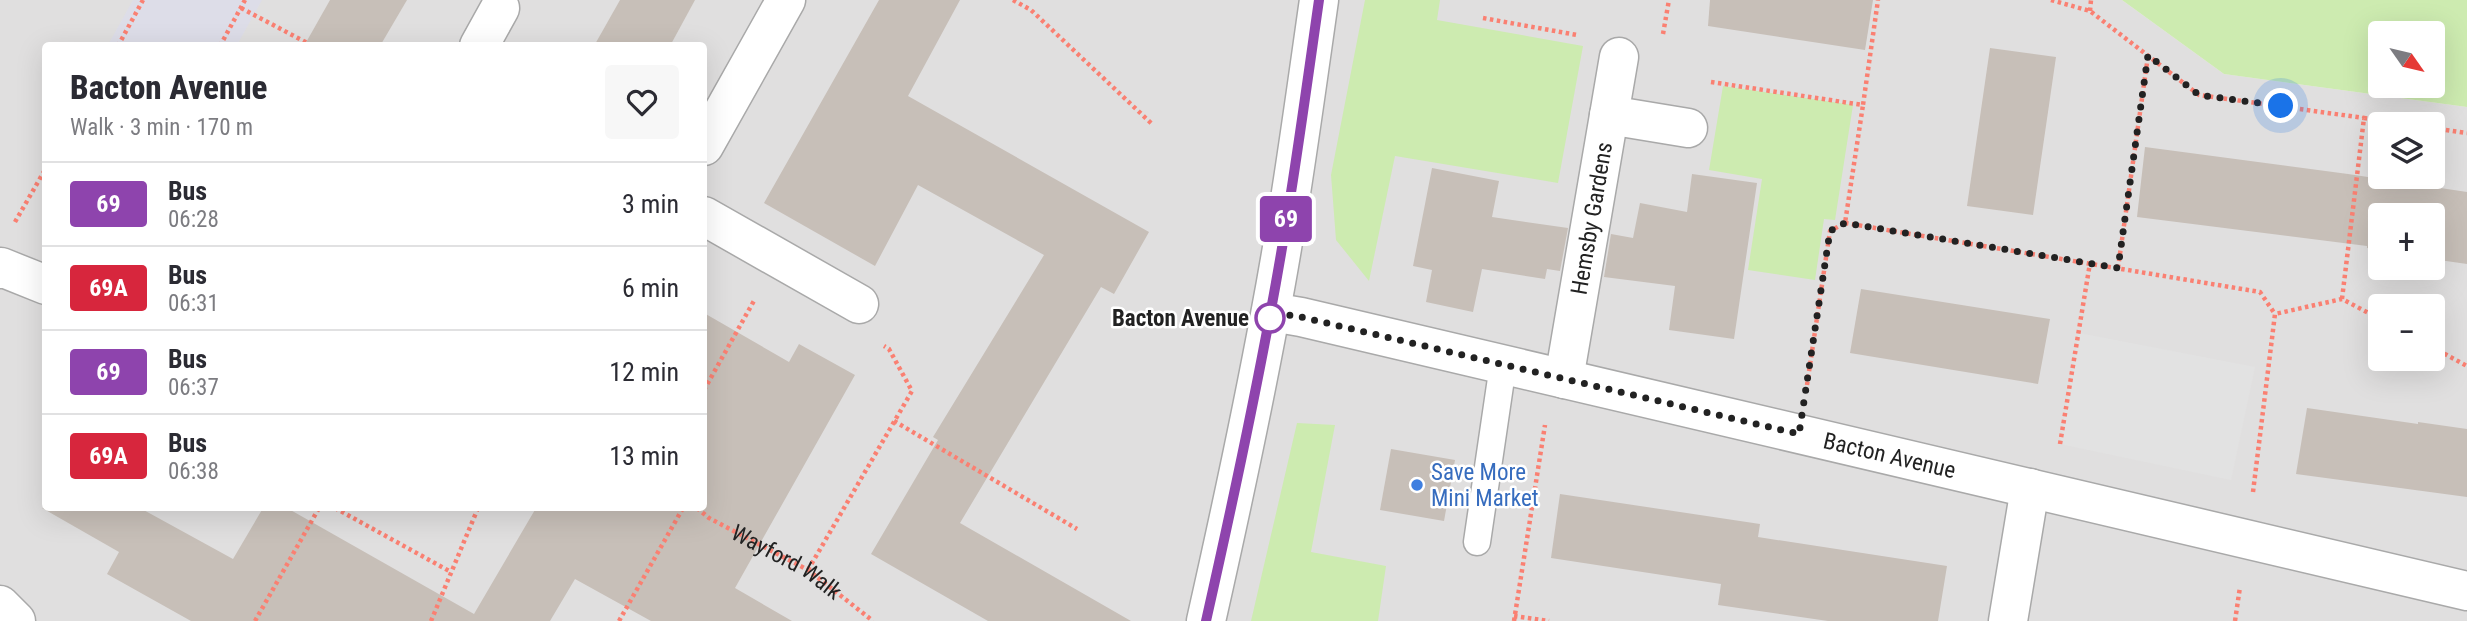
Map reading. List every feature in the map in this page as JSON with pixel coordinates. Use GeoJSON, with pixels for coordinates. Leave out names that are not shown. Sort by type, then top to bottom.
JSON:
{"type":"FeatureCollection","features":[{"type":"Feature","properties":{"kind":"street"},"geometry":{"type":"LineString","coordinates":[[707,141],[786,0]]}},
{"type":"Feature","properties":{"kind":"street"},"geometry":{"type":"LineString","coordinates":[[1206,621],[1271,312],[1319,0]]}},
{"type":"Feature","properties":{"kind":"street"},"geometry":{"type":"LineString","coordinates":[[481,42],[500,8]]}},
{"type":"Feature","properties":{"kind":"street","name":"Hemsby Gardens"},"geometry":{"type":"LineString","coordinates":[[1564,379],[1619,57]]}},
{"type":"Feature","properties":{"kind":"street"},"geometry":{"type":"LineString","coordinates":[[1609,115],[1688,128]]}},
{"type":"Feature","properties":{"kind":"street"},"geometry":{"type":"LineString","coordinates":[[707,218],[859,304]]}},
{"type":"Feature","properties":{"kind":"street"},"geometry":{"type":"LineString","coordinates":[[1,268],[42,283]]}},
{"type":"Feature","properties":{"kind":"street","name":"Bacton Avenue"},"geometry":{"type":"LineString","coordinates":[[1271,312],[2247,539],[2464,601]]}},
{"type":"Feature","properties":{"kind":"street"},"geometry":{"type":"LineString","coordinates":[[2008,621],[2042,491]]}},
{"type":"Feature","properties":{"kind":"street"},"geometry":{"type":"LineString","coordinates":[[0,605],[16,621]]}},
{"type":"Feature","properties":{"kind":"lane"},"geometry":{"type":"LineString","coordinates":[[1477,542],[1503,365]]}},
{"type":"Feature","properties":{"kind":"path"},"geometry":{"type":"LineString","coordinates":[[120,42],[143,0]]}},
{"type":"Feature","properties":{"kind":"path"},"geometry":{"type":"LineString","coordinates":[[222,42],[245,0]]}},
{"type":"Feature","properties":{"kind":"path"},"geometry":{"type":"LineString","coordinates":[[1013,0],[1031,10],[1152,124]]}},
{"type":"Feature","properties":{"kind":"path"},"geometry":{"type":"LineString","coordinates":[[1663,38],[1669,0]]}},
{"type":"Feature","properties":{"kind":"path"},"geometry":{"type":"LineString","coordinates":[[1845,223],[1878,0]]}},
{"type":"Feature","properties":{"kind":"path"},"geometry":{"type":"LineString","coordinates":[[2051,0],[2091,11],[2199,95],[2368,119]]}},
{"type":"Feature","properties":{"kind":"path"},"geometry":{"type":"LineString","coordinates":[[2091,0],[2091,11]]}},
{"type":"Feature","properties":{"kind":"path"},"geometry":{"type":"LineString","coordinates":[[241,8],[305,42]]}},
{"type":"Feature","properties":{"kind":"path"},"geometry":{"type":"LineString","coordinates":[[2118,268],[2148,55]]}},
{"type":"Feature","properties":{"kind":"path"},"geometry":{"type":"LineString","coordinates":[[1708,82],[1863,105]]}},
{"type":"Feature","properties":{"kind":"path"},"geometry":{"type":"LineString","coordinates":[[2342,299],[2364,118]]}},
{"type":"Feature","properties":{"kind":"path"},"geometry":{"type":"LineString","coordinates":[[2445,130],[2467,133]]}},
{"type":"Feature","properties":{"kind":"path"},"geometry":{"type":"LineString","coordinates":[[1,268],[16,219],[42,175]]}},
{"type":"Feature","properties":{"kind":"path"},"geometry":{"type":"LineString","coordinates":[[1799,434],[1830,231],[1845,223],[2260,292],[2275,314],[2247,539]]}},
{"type":"Feature","properties":{"kind":"path"},"geometry":{"type":"LineString","coordinates":[[707,385],[778,258]]}},
{"type":"Feature","properties":{"kind":"path"},"geometry":{"type":"LineString","coordinates":[[2042,491],[2060,444],[2090,263]]}},
{"type":"Feature","properties":{"kind":"path"},"geometry":{"type":"LineString","coordinates":[[2275,314],[2342,299],[2368,313]]}},
{"type":"Feature","properties":{"kind":"path"},"geometry":{"type":"LineString","coordinates":[[808,570],[912,391],[889,349],[855,332],[859,304]]}},
{"type":"Feature","properties":{"kind":"path"},"geometry":{"type":"LineString","coordinates":[[2445,354],[2467,366]]}},
{"type":"Feature","properties":{"kind":"path"},"geometry":{"type":"LineString","coordinates":[[1549,621],[1514,619],[1542,432],[1564,379]]}},
{"type":"Feature","properties":{"kind":"path"},"geometry":{"type":"LineString","coordinates":[[894,421],[1077,529]]}},
{"type":"Feature","properties":{"kind":"path"},"geometry":{"type":"LineString","coordinates":[[254,621],[317,511]]}},
{"type":"Feature","properties":{"kind":"path"},"geometry":{"type":"LineString","coordinates":[[340,511],[451,572]]}},
{"type":"Feature","properties":{"kind":"path"},"geometry":{"type":"LineString","coordinates":[[431,621],[477,511]]}},
{"type":"Feature","properties":{"kind":"path"},"geometry":{"type":"LineString","coordinates":[[619,621],[681,511]]}},
{"type":"Feature","properties":{"kind":"path","name":"Wayford Walk"},"geometry":{"type":"LineString","coordinates":[[701,511],[808,570],[873,621]]}},
{"type":"Feature","properties":{"kind":"shaded area"},"geometry":{"type":"Polygon","coordinates":[[[0,0],[2122,0],[2224,74],[2368,94],[2368,98],[2401,98],[2467,107],[2467,621],[0,621],[0,0]]]}},
{"type":"Feature","properties":{"kind":"shaded area"},"geometry":{"type":"Polygon","coordinates":[[[133,0],[262,0],[239,42],[110,42],[133,0]]]}},
{"type":"Feature","properties":{"kind":"shaded area"},"geometry":{"type":"Polygon","coordinates":[[[2079,333],[2255,367],[2231,480],[2060,444],[2079,333]]]}},
{"type":"Feature","properties":{"kind":"green space"},"geometry":{"type":"Polygon","coordinates":[[[1365,0],[1440,0],[1437,20],[1583,46],[1558,183],[1395,156],[1369,281],[1336,240],[1331,175],[1365,0]]]}},
{"type":"Feature","properties":{"kind":"green space"},"geometry":{"type":"Polygon","coordinates":[[[2122,0],[2467,0],[2467,107],[2401,98],[2445,98],[2445,21],[2368,21],[2368,94],[2224,74],[2122,0]]]}},
{"type":"Feature","properties":{"kind":"green space"},"geometry":{"type":"Polygon","coordinates":[[[1723,86],[1853,105],[1835,220],[1824,219],[1815,280],[1748,270],[1762,179],[1709,170],[1723,86]]]}},
{"type":"Feature","properties":{"kind":"green space"},"geometry":{"type":"Polygon","coordinates":[[[1297,423],[1335,425],[1311,552],[1386,566],[1378,621],[1251,621],[1297,423]]]}},
{"type":"Feature","properties":{"kind":"building"},"geometry":{"type":"Polygon","coordinates":[[[330,0],[407,0],[382,42],[306,42],[330,0]]]}},
{"type":"Feature","properties":{"kind":"building"},"geometry":{"type":"Polygon","coordinates":[[[620,0],[695,0],[672,42],[596,42],[620,0]]]}},
{"type":"Feature","properties":{"kind":"building"},"geometry":{"type":"Polygon","coordinates":[[[879,0],[960,0],[908,96],[1149,232],[1114,294],[1101,287],[960,523],[1131,621],[988,621],[871,554],[938,440],[933,437],[1044,255],[918,185],[875,266],[764,203],[879,0]]]}},
{"type":"Feature","properties":{"kind":"building"},"geometry":{"type":"Polygon","coordinates":[[[1710,0],[1873,0],[1865,50],[1708,26],[1710,0]]]}},
{"type":"Feature","properties":{"kind":"building"},"geometry":{"type":"Polygon","coordinates":[[[1990,48],[2056,57],[2033,215],[1967,206],[1990,48]]]}},
{"type":"Feature","properties":{"kind":"building"},"geometry":{"type":"Polygon","coordinates":[[[2145,147],[2348,174],[2368,177],[2368,189],[2445,189],[2467,192],[2467,264],[2445,261],[2445,203],[2368,203],[2368,248],[2137,217],[2145,147]]]}},
{"type":"Feature","properties":{"kind":"building"},"geometry":{"type":"Polygon","coordinates":[[[1432,168],[1499,181],[1492,217],[1568,228],[1560,271],[1547,269],[1545,279],[1482,269],[1473,312],[1426,302],[1432,270],[1413,266],[1432,168]]]}},
{"type":"Feature","properties":{"kind":"building"},"geometry":{"type":"Polygon","coordinates":[[[1692,174],[1757,183],[1734,339],[1669,330],[1675,286],[1604,277],[1611,234],[1633,238],[1640,203],[1687,212],[1692,174]]]}},
{"type":"Feature","properties":{"kind":"building"},"geometry":{"type":"Polygon","coordinates":[[[1861,289],[2050,319],[2038,384],[1850,353],[1861,289]]]}},
{"type":"Feature","properties":{"kind":"building"},"geometry":{"type":"Polygon","coordinates":[[[707,315],[789,362],[799,344],[855,375],[735,588],[792,621],[651,621],[575,579],[550,621],[191,621],[107,574],[119,552],[47,511],[145,511],[233,559],[261,511],[292,511],[474,614],[534,511],[707,511],[707,315]]]}},
{"type":"Feature","properties":{"kind":"building"},"geometry":{"type":"Polygon","coordinates":[[[2307,408],[2467,429],[2467,497],[2296,474],[2307,408]]]}},
{"type":"Feature","properties":{"kind":"building","name":"Save More Mini Market"},"geometry":{"type":"Polygon","coordinates":[[[1391,449],[1455,460],[1444,521],[1380,510],[1391,449]]]}},
{"type":"Feature","properties":{"kind":"building"},"geometry":{"type":"Polygon","coordinates":[[[1560,494],[1760,524],[1758,537],[1947,566],[1938,621],[1828,621],[1718,605],[1721,584],[1551,558],[1560,494]]]}},
{"type":"Feature","properties":{"kind":"bus line","name":"69"},"geometry":{"type":"LineString","coordinates":[[1206,621],[1271,312],[1319,0]]}},
{"type":"Feature","properties":{"kind":"place","name":"Bacton Avenue"},"geometry":{"type":"Point","coordinates":[1270,318]}},
{"type":"Feature","properties":{"kind":"place","name":"Save More Mini Market"},"geometry":{"type":"Point","coordinates":[1417,485]}},
{"type":"Feature","properties":{"kind":"route"},"geometry":{"type":"LineString","coordinates":[[1270,318],[1271,312],[1301,317],[1799,434],[1830,231],[1845,223],[2118,268],[2148,55],[2199,95],[2281,106]]}}]}
